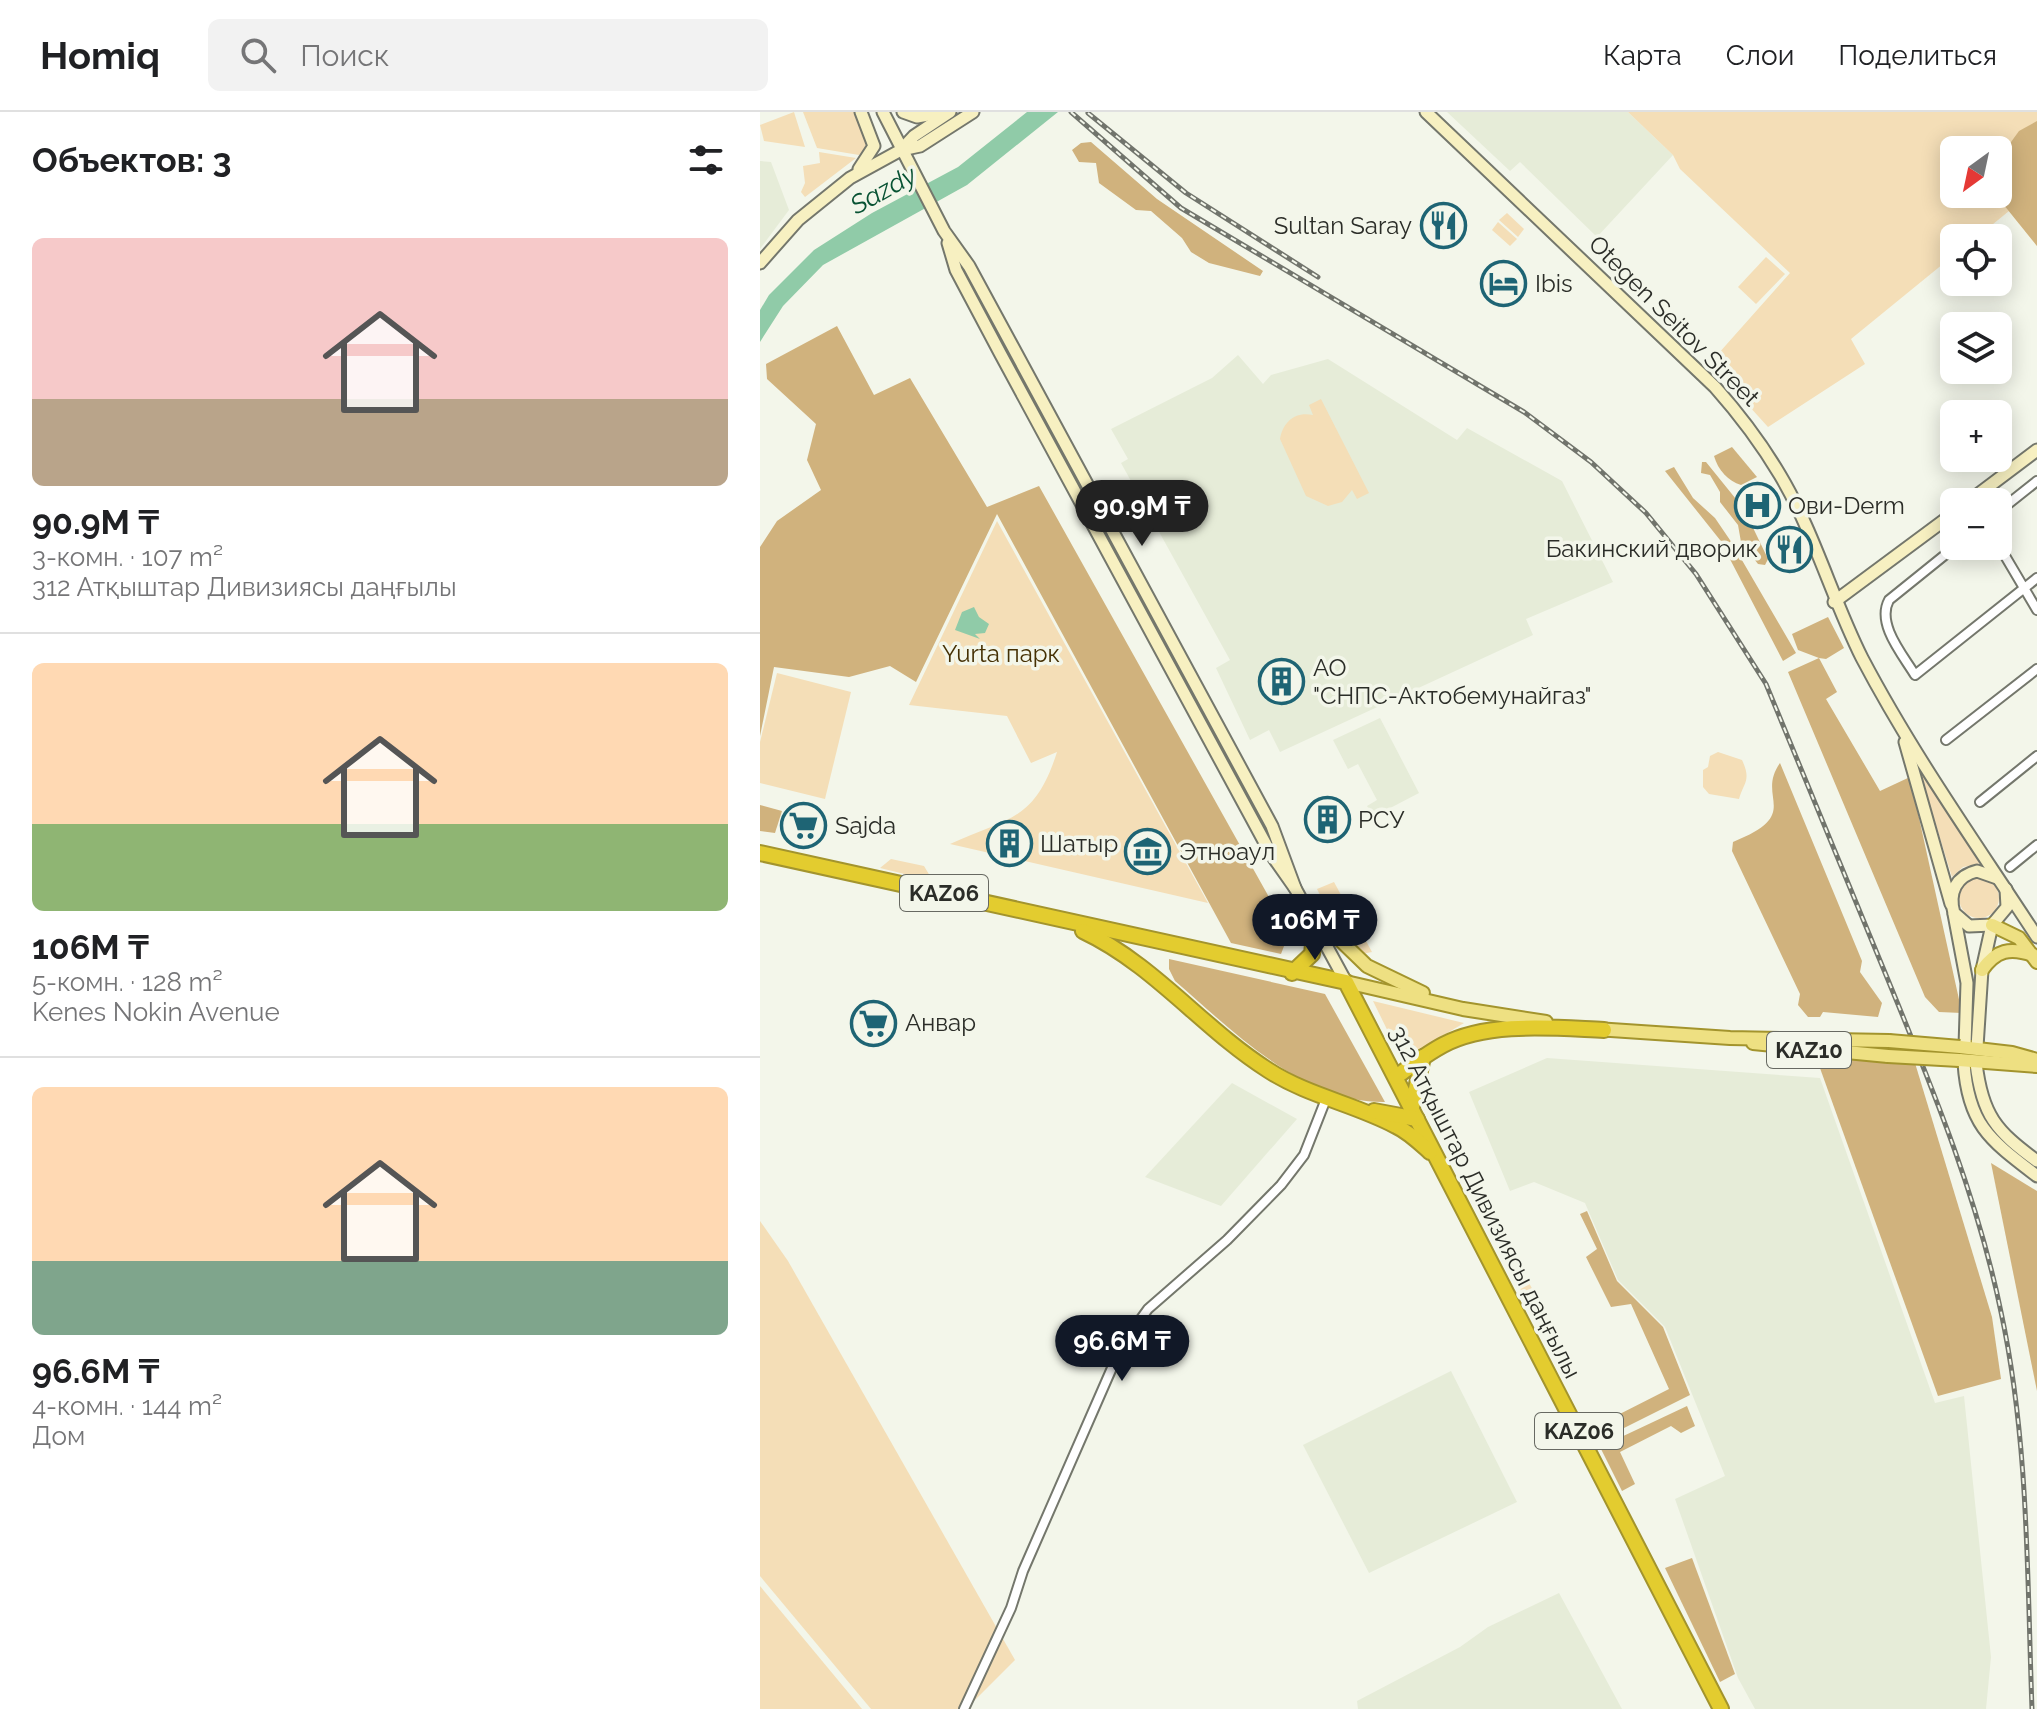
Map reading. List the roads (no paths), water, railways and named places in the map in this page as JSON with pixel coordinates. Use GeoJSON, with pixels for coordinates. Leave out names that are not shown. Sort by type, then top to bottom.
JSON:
{"type":"FeatureCollection","features":[{"type":"Feature","properties":{"kind":"highway","name":"KАZ06"},"geometry":{"type":"LineString","coordinates":[[760,853],[1292,973],[1346,982]]}},
{"type":"Feature","properties":{"kind":"highway"},"geometry":{"type":"LineString","coordinates":[[1057,919],[1112,946],[1160,979],[1249,1058],[1326,1099],[1397,1126],[1434,1155]]}},
{"type":"Feature","properties":{"kind":"highway"},"geometry":{"type":"LineString","coordinates":[[1292,973],[1312,954],[1315,925]]}},
{"type":"Feature","properties":{"kind":"highway"},"geometry":{"type":"LineString","coordinates":[[1158,943],[1154,959],[1160,979]]}},
{"type":"Feature","properties":{"kind":"highway","name":"312 Атқыштар Дивизиясы даңғылы"},"geometry":{"type":"LineString","coordinates":[[1346,982],[1721,1709]]}},
{"type":"Feature","properties":{"kind":"highway"},"geometry":{"type":"LineString","coordinates":[[1396,1077],[1423,1057],[1468,1035],[1502,1031],[1604,1030]]}},
{"type":"Feature","properties":{"kind":"highway"},"geometry":{"type":"LineString","coordinates":[[1353,1108],[1414,1113],[1423,1057]]}},
{"type":"Feature","properties":{"kind":"main road"},"geometry":{"type":"LineString","coordinates":[[760,263],[798,220],[850,178],[868,158],[874,146],[861,112]]}},
{"type":"Feature","properties":{"kind":"main road","name":"312 Атқыштар Дивизиясы даңғылы"},"geometry":{"type":"LineString","coordinates":[[883,112],[918,184],[944,231],[969,266],[1250,784],[1283,848],[1295,888]]}},
{"type":"Feature","properties":{"kind":"main road"},"geometry":{"type":"LineString","coordinates":[[903,112],[917,117],[947,112]]}},
{"type":"Feature","properties":{"kind":"main road"},"geometry":{"type":"LineString","coordinates":[[901,150],[914,136],[947,112]]}},
{"type":"Feature","properties":{"kind":"main road"},"geometry":{"type":"LineString","coordinates":[[850,178],[901,150],[920,146],[973,112]]}},
{"type":"Feature","properties":{"kind":"main road","name":"Otegen Seitov Street"},"geometry":{"type":"LineString","coordinates":[[1426,112],[1705,377],[1744,419],[1781,476],[1803,521],[1834,602],[1902,730]]}},
{"type":"Feature","properties":{"kind":"main road","name":"312 Атқыштар Дивизиясы даңғылы"},"geometry":{"type":"LineString","coordinates":[[944,231],[956,270],[1030,409],[1271,854],[1295,888],[1346,982]]}},
{"type":"Feature","properties":{"kind":"main road"},"geometry":{"type":"LineString","coordinates":[[1030,409],[1043,402]]}},
{"type":"Feature","properties":{"kind":"main road"},"geometry":{"type":"LineString","coordinates":[[1987,488],[2037,450]]}},
{"type":"Feature","properties":{"kind":"main road"},"geometry":{"type":"LineString","coordinates":[[1834,602],[1940,523]]}},
{"type":"Feature","properties":{"kind":"main road"},"geometry":{"type":"LineString","coordinates":[[1196,714],[1208,708]]}},
{"type":"Feature","properties":{"kind":"main road"},"geometry":{"type":"LineString","coordinates":[[1902,730],[2037,937]]}},
{"type":"Feature","properties":{"kind":"main road"},"geometry":{"type":"LineString","coordinates":[[1902,730],[1953,909],[1967,983],[1968,1102],[1977,1121],[1998,1146],[2037,1176]]}},
{"type":"Feature","properties":{"kind":"main road"},"geometry":{"type":"LineString","coordinates":[[1237,791],[1250,784]]}},
{"type":"Feature","properties":{"kind":"main road"},"geometry":{"type":"LineString","coordinates":[[2035,959],[2019,938],[1992,925],[1969,926],[1953,909],[1955,885],[1969,873],[1986,872],[2004,885],[2007,907],[1992,925],[1967,1054],[1982,1101],[1996,1127],[2037,1161]]}},
{"type":"Feature","properties":{"kind":"main road"},"geometry":{"type":"LineString","coordinates":[[1306,907],[1367,966],[1392,981],[1463,1009]]}},
{"type":"Feature","properties":{"kind":"main road"},"geometry":{"type":"LineString","coordinates":[[1982,970],[2001,952],[2011,950],[2035,959]]}},
{"type":"Feature","properties":{"kind":"main road","name":"KAZ10"},"geometry":{"type":"LineString","coordinates":[[1346,982],[1463,1009],[1604,1030],[1730,1038],[1889,1041],[2037,1066]]}},
{"type":"Feature","properties":{"kind":"main road","name":"KAZ10"},"geometry":{"type":"LineString","coordinates":[[1730,1038],[1769,1046],[1888,1056],[2012,1053],[2037,1060]]}},
{"type":"Feature","properties":{"kind":"main road"},"geometry":{"type":"LineString","coordinates":[[2012,1053],[2037,1050]]}},
{"type":"Feature","properties":{"kind":"street"},"geometry":{"type":"LineString","coordinates":[[2012,501],[2037,481]]}},
{"type":"Feature","properties":{"kind":"street"},"geometry":{"type":"LineString","coordinates":[[1940,560],[1886,607],[1889,631],[1915,675],[2037,578]]}},
{"type":"Feature","properties":{"kind":"street"},"geometry":{"type":"LineString","coordinates":[[2007,560],[2037,610]]}},
{"type":"Feature","properties":{"kind":"street"},"geometry":{"type":"LineString","coordinates":[[1946,740],[2037,669]]}},
{"type":"Feature","properties":{"kind":"street"},"geometry":{"type":"LineString","coordinates":[[1980,802],[2037,756]]}},
{"type":"Feature","properties":{"kind":"street"},"geometry":{"type":"LineString","coordinates":[[2010,867],[2037,845]]}},
{"type":"Feature","properties":{"kind":"street"},"geometry":{"type":"LineString","coordinates":[[964,1709],[1011,1608],[1023,1571],[1122,1345],[1148,1309],[1257,1212],[1287,1177],[1313,1137],[1326,1099]]}},
{"type":"Feature","properties":{"kind":"railway"},"geometry":{"type":"LineString","coordinates":[[1071,112],[1181,208],[1524,412],[1591,462],[1646,513],[1696,574],[1766,684],[1936,1099],[1966,1183],[1991,1268],[2010,1361],[2022,1460],[2032,1709]]}},
{"type":"Feature","properties":{"kind":"railway"},"geometry":{"type":"LineString","coordinates":[[1088,113],[1186,193],[1318,277]]}},
{"type":"Feature","properties":{"kind":"place","name":"Sultan Saray"},"geometry":{"type":"Point","coordinates":[1443,226]}},
{"type":"Feature","properties":{"kind":"place","name":"Ibis"},"geometry":{"type":"Point","coordinates":[1504,284]}},
{"type":"Feature","properties":{"kind":"place","name":"Ови-Derm"},"geometry":{"type":"Point","coordinates":[1757,506]}},
{"type":"Feature","properties":{"kind":"place","name":"Бакинский дворик"},"geometry":{"type":"Point","coordinates":[1789,549]}},
{"type":"Feature","properties":{"kind":"place","name":"АО \"СНПС-Актобемунайгаз\""},"geometry":{"type":"Point","coordinates":[1282,682]}},
{"type":"Feature","properties":{"kind":"place","name":"РСУ"},"geometry":{"type":"Point","coordinates":[1327,820]}},
{"type":"Feature","properties":{"kind":"place","name":"Sajda"},"geometry":{"type":"Point","coordinates":[804,826]}},
{"type":"Feature","properties":{"kind":"place","name":"Шатыр"},"geometry":{"type":"Point","coordinates":[1009,844]}},
{"type":"Feature","properties":{"kind":"place","name":"Этноаул"},"geometry":{"type":"Point","coordinates":[1148,852]}},
{"type":"Feature","properties":{"kind":"place","name":"Анвар"},"geometry":{"type":"Point","coordinates":[874,1023]}},
{"type":"Feature","properties":{"kind":"water label","name":"Sazdy"},"geometry":{"type":"Point","coordinates":[883,190]}},
{"type":"Feature","properties":{"kind":"park label","name":"Yurta парк"},"geometry":{"type":"Point","coordinates":[1001,654]}}]}
